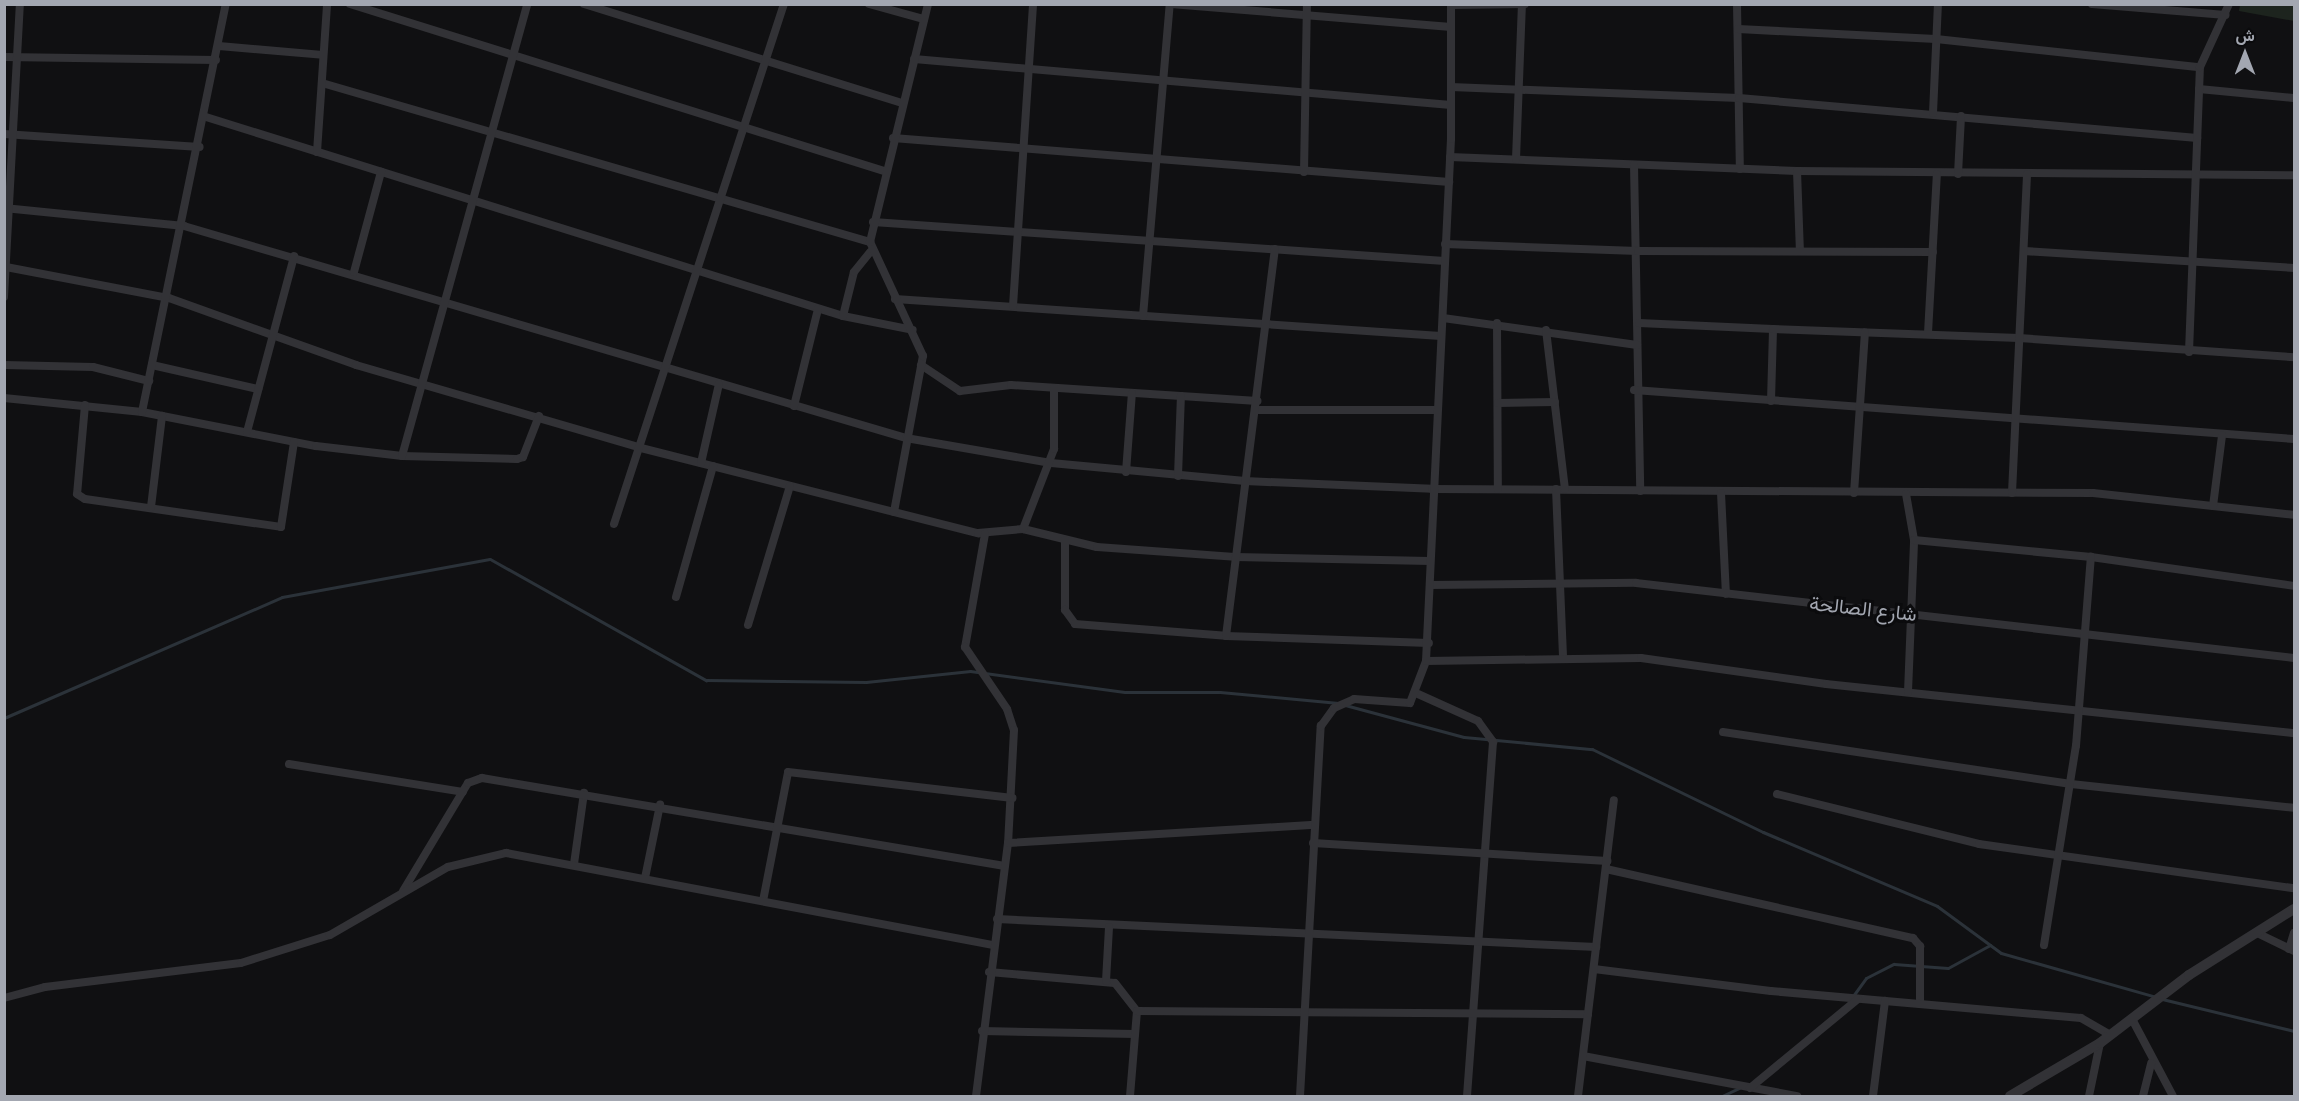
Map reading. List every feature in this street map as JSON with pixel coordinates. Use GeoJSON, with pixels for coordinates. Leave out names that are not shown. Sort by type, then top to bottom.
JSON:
{"type":"FeatureCollection","features":[{"type":"Feature","properties":{"kind":"street"},"geometry":{"type":"LineString","coordinates":[[5,294],[9,134],[18,58],[21,4]]}},
{"type":"Feature","properties":{"kind":"street"},"geometry":{"type":"LineString","coordinates":[[141,412],[184,226],[226,4]]}},
{"type":"Feature","properties":{"kind":"street"},"geometry":{"type":"LineString","coordinates":[[317,152],[327,4]]}},
{"type":"Feature","properties":{"kind":"street"},"geometry":{"type":"LineString","coordinates":[[350,4],[884,171]]}},
{"type":"Feature","properties":{"kind":"street"},"geometry":{"type":"LineString","coordinates":[[402,456],[527,4]]}},
{"type":"Feature","properties":{"kind":"street"},"geometry":{"type":"LineString","coordinates":[[584,4],[902,103]]}},
{"type":"Feature","properties":{"kind":"street"},"geometry":{"type":"LineString","coordinates":[[614,524],[641,448],[696,270],[784,4]]}},
{"type":"Feature","properties":{"kind":"street"},"geometry":{"type":"LineString","coordinates":[[869,4],[924,19]]}},
{"type":"Feature","properties":{"kind":"street"},"geometry":{"type":"LineString","coordinates":[[894,512],[921,365],[922,346],[870,252],[870,243],[884,171],[928,4]]}},
{"type":"Feature","properties":{"kind":"street"},"geometry":{"type":"LineString","coordinates":[[1013,306],[1026,150],[1033,4]]}},
{"type":"Feature","properties":{"kind":"street"},"geometry":{"type":"LineString","coordinates":[[1143,316],[1170,4],[1306,17],[1451,27]]}},
{"type":"Feature","properties":{"kind":"street"},"geometry":{"type":"LineString","coordinates":[[1304,172],[1307,4]]}},
{"type":"Feature","properties":{"kind":"street"},"geometry":{"type":"LineString","coordinates":[[1737,4],[1740,169]]}},
{"type":"Feature","properties":{"kind":"street"},"geometry":{"type":"LineString","coordinates":[[1933,113],[1938,4]]}},
{"type":"Feature","properties":{"kind":"street"},"geometry":{"type":"LineString","coordinates":[[2092,4],[2226,15]]}},
{"type":"Feature","properties":{"kind":"street"},"geometry":{"type":"LineString","coordinates":[[2189,352],[2200,67],[2226,15],[2229,4]]}},
{"type":"Feature","properties":{"kind":"street"},"geometry":{"type":"LineString","coordinates":[[1300,1096],[1307,1015],[1319,734],[1326,716],[1354,699],[1401,704],[1418,694],[1429,643],[1432,489],[1450,157],[1451,5],[1524,5],[1516,159]]}},
{"type":"Feature","properties":{"kind":"street"},"geometry":{"type":"LineString","coordinates":[[1738,29],[1936,39],[2200,67]]}},
{"type":"Feature","properties":{"kind":"street"},"geometry":{"type":"LineString","coordinates":[[219,46],[323,55]]}},
{"type":"Feature","properties":{"kind":"street"},"geometry":{"type":"LineString","coordinates":[[4,57],[216,60]]}},
{"type":"Feature","properties":{"kind":"street"},"geometry":{"type":"LineString","coordinates":[[914,59],[1451,105]]}},
{"type":"Feature","properties":{"kind":"street"},"geometry":{"type":"LineString","coordinates":[[322,83],[491,130],[870,243]]}},
{"type":"Feature","properties":{"kind":"street"},"geometry":{"type":"LineString","coordinates":[[1451,87],[1738,98],[1933,113],[2197,138]]}},
{"type":"Feature","properties":{"kind":"street"},"geometry":{"type":"LineString","coordinates":[[2199,89],[2295,98]]}},
{"type":"Feature","properties":{"kind":"street"},"geometry":{"type":"LineString","coordinates":[[1958,174],[1961,116]]}},
{"type":"Feature","properties":{"kind":"street"},"geometry":{"type":"LineString","coordinates":[[206,117],[818,309],[913,330]]}},
{"type":"Feature","properties":{"kind":"street"},"geometry":{"type":"LineString","coordinates":[[9,134],[200,147]]}},
{"type":"Feature","properties":{"kind":"street"},"geometry":{"type":"LineString","coordinates":[[893,138],[1449,182]]}},
{"type":"Feature","properties":{"kind":"street"},"geometry":{"type":"LineString","coordinates":[[1450,157],[1797,171],[2295,176]]}},
{"type":"Feature","properties":{"kind":"street"},"geometry":{"type":"LineString","coordinates":[[1634,165],[1638,251],[1635,390],[1640,491]]}},
{"type":"Feature","properties":{"kind":"street"},"geometry":{"type":"LineString","coordinates":[[1797,171],[1800,251]]}},
{"type":"Feature","properties":{"kind":"street"},"geometry":{"type":"LineString","coordinates":[[354,273],[381,172]]}},
{"type":"Feature","properties":{"kind":"street"},"geometry":{"type":"LineString","coordinates":[[1928,333],[1937,174]]}},
{"type":"Feature","properties":{"kind":"street"},"geometry":{"type":"LineString","coordinates":[[2012,493],[2027,174]]}},
{"type":"Feature","properties":{"kind":"street"},"geometry":{"type":"LineString","coordinates":[[7,208],[184,226],[354,273],[719,384],[906,438],[1051,462],[1126,472],[1245,481],[1432,489],[2128,495],[2295,515]]}},
{"type":"Feature","properties":{"kind":"street"},"geometry":{"type":"LineString","coordinates":[[873,222],[1444,261]]}},
{"type":"Feature","properties":{"kind":"street"},"geometry":{"type":"LineString","coordinates":[[1445,244],[1638,251],[1933,252]]}},
{"type":"Feature","properties":{"kind":"street"},"geometry":{"type":"LineString","coordinates":[[1226,636],[1245,481],[1268,324],[1275,249]]}},
{"type":"Feature","properties":{"kind":"street"},"geometry":{"type":"LineString","coordinates":[[2024,251],[2295,268]]}},
{"type":"Feature","properties":{"kind":"street"},"geometry":{"type":"LineString","coordinates":[[843,316],[854,272],[870,252]]}},
{"type":"Feature","properties":{"kind":"street"},"geometry":{"type":"LineString","coordinates":[[247,432],[294,256]]}},
{"type":"Feature","properties":{"kind":"street"},"geometry":{"type":"LineString","coordinates":[[6,267],[169,298],[422,384],[539,416],[641,448],[985,534],[1023,529],[1065,540],[1235,557],[1430,561]]}},
{"type":"Feature","properties":{"kind":"street"},"geometry":{"type":"LineString","coordinates":[[895,299],[1441,336]]}},
{"type":"Feature","properties":{"kind":"street"},"geometry":{"type":"LineString","coordinates":[[794,406],[818,309]]}},
{"type":"Feature","properties":{"kind":"street"},"geometry":{"type":"LineString","coordinates":[[1443,318],[1497,323],[1637,345]]}},
{"type":"Feature","properties":{"kind":"street"},"geometry":{"type":"LineString","coordinates":[[1497,323],[1498,489]]}},
{"type":"Feature","properties":{"kind":"street"},"geometry":{"type":"LineString","coordinates":[[1638,323],[1928,333],[2189,352],[2295,357]]}},
{"type":"Feature","properties":{"kind":"street"},"geometry":{"type":"LineString","coordinates":[[1771,401],[1773,329]]}},
{"type":"Feature","properties":{"kind":"street"},"geometry":{"type":"LineString","coordinates":[[1546,330],[1555,402],[1561,489],[1563,658]]}},
{"type":"Feature","properties":{"kind":"street"},"geometry":{"type":"LineString","coordinates":[[1854,493],[1865,332]]}},
{"type":"Feature","properties":{"kind":"street"},"geometry":{"type":"LineString","coordinates":[[4,365],[93,367],[149,381]]}},
{"type":"Feature","properties":{"kind":"street"},"geometry":{"type":"LineString","coordinates":[[152,365],[258,389]]}},
{"type":"Feature","properties":{"kind":"street"},"geometry":{"type":"LineString","coordinates":[[921,365],[960,391],[1011,385],[1181,396],[1256,405],[1437,410]]}},
{"type":"Feature","properties":{"kind":"street"},"geometry":{"type":"LineString","coordinates":[[701,463],[719,384]]}},
{"type":"Feature","properties":{"kind":"street"},"geometry":{"type":"LineString","coordinates":[[1023,529],[1051,462],[1057,435],[1054,388]]}},
{"type":"Feature","properties":{"kind":"street"},"geometry":{"type":"LineString","coordinates":[[1635,390],[2015,421],[2295,440]]}},
{"type":"Feature","properties":{"kind":"street"},"geometry":{"type":"LineString","coordinates":[[1126,472],[1131,393]]}},
{"type":"Feature","properties":{"kind":"street"},"geometry":{"type":"LineString","coordinates":[[1178,476],[1181,396]]}},
{"type":"Feature","properties":{"kind":"street"},"geometry":{"type":"LineString","coordinates":[[4,398],[141,412],[294,442],[402,456],[517,459],[524,457],[539,416]]}},
{"type":"Feature","properties":{"kind":"street"},"geometry":{"type":"LineString","coordinates":[[1498,403],[1555,402]]}},
{"type":"Feature","properties":{"kind":"street"},"geometry":{"type":"LineString","coordinates":[[85,405],[79,498],[281,527],[294,442]]}},
{"type":"Feature","properties":{"kind":"street"},"geometry":{"type":"LineString","coordinates":[[151,507],[162,416]]}},
{"type":"Feature","properties":{"kind":"street"},"geometry":{"type":"LineString","coordinates":[[2213,506],[2222,436]]}},
{"type":"Feature","properties":{"kind":"street"},"geometry":{"type":"LineString","coordinates":[[676,597],[713,466]]}},
{"type":"Feature","properties":{"kind":"street"},"geometry":{"type":"LineString","coordinates":[[748,625],[790,486]]}},
{"type":"Feature","properties":{"kind":"street"},"geometry":{"type":"LineString","coordinates":[[1721,493],[1726,594]]}},
{"type":"Feature","properties":{"kind":"street"},"geometry":{"type":"LineString","coordinates":[[1906,494],[1914,540],[1913,615],[1908,692]]}},
{"type":"Feature","properties":{"kind":"street"},"geometry":{"type":"LineString","coordinates":[[976,1096],[989,972],[1008,843],[1017,744],[1011,720],[965,647],[985,534]]}},
{"type":"Feature","properties":{"kind":"street"},"geometry":{"type":"LineString","coordinates":[[1065,540],[1068,620],[1226,636],[1429,643]]}},
{"type":"Feature","properties":{"kind":"street"},"geometry":{"type":"LineString","coordinates":[[1914,540],[2091,557],[2295,586]]}},
{"type":"Feature","properties":{"kind":"street"},"geometry":{"type":"LineString","coordinates":[[2044,945],[2071,784],[2080,711],[2091,557]]}},
{"type":"Feature","properties":{"kind":"street","name":"شارع الصالحة"},"geometry":{"type":"LineString","coordinates":[[1430,585],[1561,580],[1726,594],[2295,658]]}},
{"type":"Feature","properties":{"kind":"street"},"geometry":{"type":"LineString","coordinates":[[1426,661],[1641,658],[1908,692],[2295,733]]}},
{"type":"Feature","properties":{"kind":"street"},"geometry":{"type":"LineString","coordinates":[[1418,694],[1478,721],[1491,735],[1488,850],[1482,941],[1477,1016],[1467,1096]]}},
{"type":"Feature","properties":{"kind":"street"},"geometry":{"type":"LineString","coordinates":[[1723,732],[2071,784],[2295,808]]}},
{"type":"Feature","properties":{"kind":"street"},"geometry":{"type":"LineString","coordinates":[[289,764],[464,792]]}},
{"type":"Feature","properties":{"kind":"street"},"geometry":{"type":"LineString","coordinates":[[763,900],[783,779],[792,771],[1012,798]]}},
{"type":"Feature","properties":{"kind":"street"},"geometry":{"type":"LineString","coordinates":[[401,894],[468,783],[482,778],[660,805],[1005,866]]}},
{"type":"Feature","properties":{"kind":"street"},"geometry":{"type":"LineString","coordinates":[[574,864],[585,793]]}},
{"type":"Feature","properties":{"kind":"street"},"geometry":{"type":"LineString","coordinates":[[1777,794],[1973,842],[2295,888]]}},
{"type":"Feature","properties":{"kind":"street"},"geometry":{"type":"LineString","coordinates":[[1578,1096],[1614,800]]}},
{"type":"Feature","properties":{"kind":"street"},"geometry":{"type":"LineString","coordinates":[[645,878],[660,805]]}},
{"type":"Feature","properties":{"kind":"street"},"geometry":{"type":"LineString","coordinates":[[1008,843],[1314,825]]}},
{"type":"Feature","properties":{"kind":"street"},"geometry":{"type":"LineString","coordinates":[[1313,843],[1488,850],[1606,865],[1913,938],[1920,946],[1920,1004]]}},
{"type":"Feature","properties":{"kind":"street"},"geometry":{"type":"LineString","coordinates":[[4,998],[45,987],[241,963],[330,935],[448,867],[495,854],[574,864],[993,945]]}},
{"type":"Feature","properties":{"kind":"street"},"geometry":{"type":"LineString","coordinates":[[2010,1096],[2100,1043],[2167,990],[2295,909]]}},
{"type":"Feature","properties":{"kind":"street"},"geometry":{"type":"LineString","coordinates":[[997,919],[1310,937],[1482,941],[1596,947]]}},
{"type":"Feature","properties":{"kind":"street"},"geometry":{"type":"LineString","coordinates":[[1106,981],[1109,927]]}},
{"type":"Feature","properties":{"kind":"street"},"geometry":{"type":"LineString","coordinates":[[2257,933],[2292,950],[2295,933]]}},
{"type":"Feature","properties":{"kind":"street"},"geometry":{"type":"LineString","coordinates":[[1594,969],[1858,999],[2081,1018],[2110,1035]]}},
{"type":"Feature","properties":{"kind":"street"},"geometry":{"type":"LineString","coordinates":[[989,972],[1106,981],[1121,987],[1137,1011],[1130,1096]]}},
{"type":"Feature","properties":{"kind":"street"},"geometry":{"type":"LineString","coordinates":[[1750,1088],[1858,999]]}},
{"type":"Feature","properties":{"kind":"street"},"geometry":{"type":"LineString","coordinates":[[1873,1096],[1885,1001]]}},
{"type":"Feature","properties":{"kind":"street"},"geometry":{"type":"LineString","coordinates":[[1137,1011],[1307,1015],[1588,1014]]}},
{"type":"Feature","properties":{"kind":"street"},"geometry":{"type":"LineString","coordinates":[[2132,1019],[2151,1063],[2172,1096]]}},
{"type":"Feature","properties":{"kind":"street"},"geometry":{"type":"LineString","coordinates":[[982,1031],[1135,1034]]}},
{"type":"Feature","properties":{"kind":"street"},"geometry":{"type":"LineString","coordinates":[[2089,1096],[2100,1043]]}},
{"type":"Feature","properties":{"kind":"street"},"geometry":{"type":"LineString","coordinates":[[1583,1056],[1797,1096]]}},
{"type":"Feature","properties":{"kind":"street"},"geometry":{"type":"LineString","coordinates":[[2143,1096],[2151,1063]]}},
{"type":"Feature","properties":{"kind":"shaded area"},"geometry":{"type":"Polygon","coordinates":[[[2240,5],[2294,5],[2294,21],[2239,11],[2240,5]]]}},
{"type":"Feature","properties":{"kind":"waterway"},"geometry":{"type":"LineString","coordinates":[[4,718],[282,597],[490,559],[706,680],[866,682],[970,671],[1125,692],[1220,692],[1338,703]]}},
{"type":"Feature","properties":{"kind":"waterway"},"geometry":{"type":"LineString","coordinates":[[1345,705],[1464,737],[1592,749],[1763,832],[1937,906],[2001,953],[2156,997]]}},
{"type":"Feature","properties":{"kind":"waterway"},"geometry":{"type":"LineString","coordinates":[[1853,996],[1866,978],[1894,964],[1948,968],[1990,945]]}},
{"type":"Feature","properties":{"kind":"waterway"},"geometry":{"type":"LineString","coordinates":[[2162,999],[2294,1031]]}},
{"type":"Feature","properties":{"kind":"waterway"},"geometry":{"type":"LineString","coordinates":[[1722,1096],[1739,1088]]}}]}
